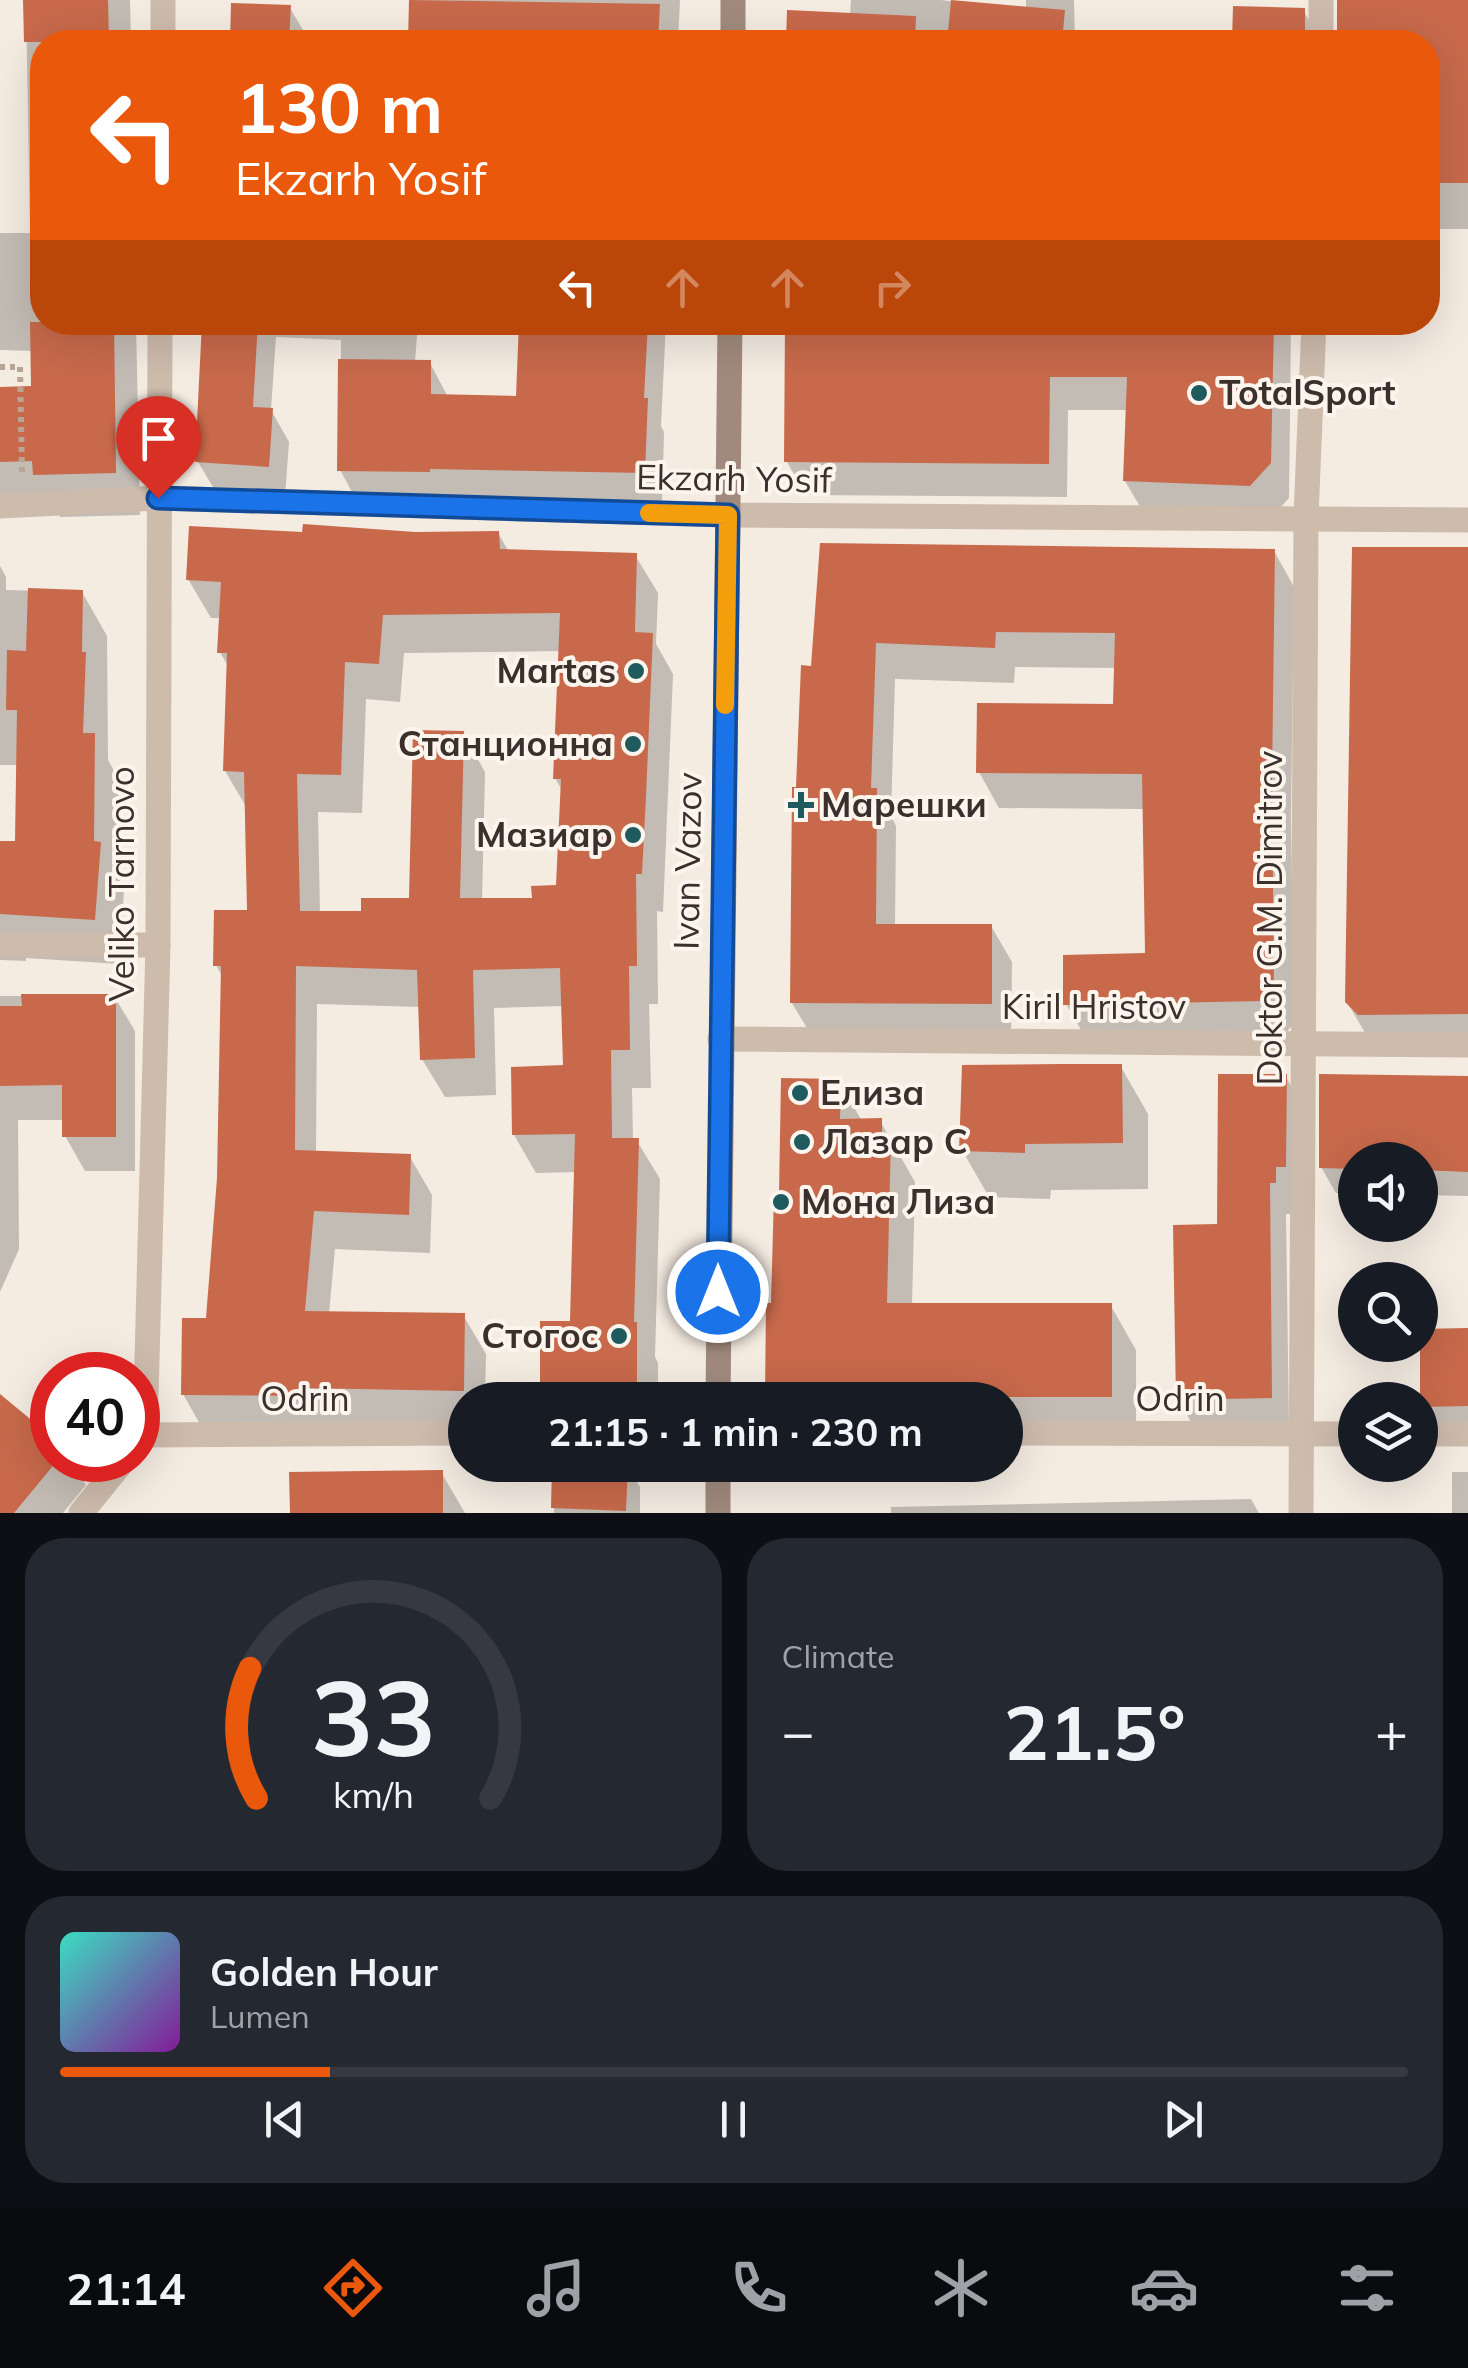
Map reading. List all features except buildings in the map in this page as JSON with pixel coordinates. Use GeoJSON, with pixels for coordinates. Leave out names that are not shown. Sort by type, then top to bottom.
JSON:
{"type":"FeatureCollection","features":[{"type":"Feature","properties":{"kind":"street"},"geometry":{"type":"LineString","coordinates":[[163,30],[164,0]]}},
{"type":"Feature","properties":{"kind":"street"},"geometry":{"type":"LineString","coordinates":[[733,0],[733,30]]}},
{"type":"Feature","properties":{"kind":"street"},"geometry":{"type":"LineString","coordinates":[[1321,0],[1321,30]]}},
{"type":"Feature","properties":{"kind":"street","name":"Veliko Tarnovo"},"geometry":{"type":"LineString","coordinates":[[144,1352],[158,945],[160,335]]}},
{"type":"Feature","properties":{"kind":"street","name":"Ivan Vazov"},"geometry":{"type":"LineString","coordinates":[[718,1382],[730,335]]}},
{"type":"Feature","properties":{"kind":"street","name":"Doktor G.M. Dimitrov"},"geometry":{"type":"LineString","coordinates":[[1301,1513],[1306,517],[1313,335]]}},
{"type":"Feature","properties":{"kind":"street","name":"Ekzarh Yosif"},"geometry":{"type":"LineString","coordinates":[[11,506],[158,498],[728,515],[1468,520]]}},
{"type":"Feature","properties":{"kind":"street"},"geometry":{"type":"LineString","coordinates":[[0,946],[158,945]]}},
{"type":"Feature","properties":{"kind":"street","name":"Kiril Hristov"},"geometry":{"type":"LineString","coordinates":[[720,1039],[1468,1045]]}},
{"type":"Feature","properties":{"kind":"street","name":"Odrin"},"geometry":{"type":"LineString","coordinates":[[160,1439],[448,1433]]}},
{"type":"Feature","properties":{"kind":"street","name":"Odrin"},"geometry":{"type":"LineString","coordinates":[[1023,1433],[1338,1434]]}},
{"type":"Feature","properties":{"kind":"street"},"geometry":{"type":"LineString","coordinates":[[1438,1434],[1468,1434]]}},
{"type":"Feature","properties":{"kind":"street"},"geometry":{"type":"LineString","coordinates":[[80,1513],[106,1482]]}},
{"type":"Feature","properties":{"kind":"street"},"geometry":{"type":"LineString","coordinates":[[718,1482],[718,1513]]}},
{"type":"Feature","properties":{"kind":"path"},"geometry":{"type":"LineString","coordinates":[[0,367],[20,368],[11,506]]}},
{"type":"Feature","properties":{"kind":"slow traffic"},"geometry":{"type":"LineString","coordinates":[[649,513],[728,515],[725,705]]}},
{"type":"Feature","properties":{"kind":"place","name":"TotalSport"},"geometry":{"type":"Point","coordinates":[1199,393]}},
{"type":"Feature","properties":{"kind":"place","name":"Martas"},"geometry":{"type":"Point","coordinates":[636,671]}},
{"type":"Feature","properties":{"kind":"place","name":"Станционна"},"geometry":{"type":"Point","coordinates":[633,744]}},
{"type":"Feature","properties":{"kind":"place","name":"Марешки"},"geometry":{"type":"Point","coordinates":[801,805]}},
{"type":"Feature","properties":{"kind":"place","name":"Мазиар"},"geometry":{"type":"Point","coordinates":[633,835]}},
{"type":"Feature","properties":{"kind":"place","name":"Елиза"},"geometry":{"type":"Point","coordinates":[800,1093]}},
{"type":"Feature","properties":{"kind":"place","name":"Лазар С"},"geometry":{"type":"Point","coordinates":[802,1142]}},
{"type":"Feature","properties":{"kind":"place","name":"Мона Лиза"},"geometry":{"type":"Point","coordinates":[781,1202]}},
{"type":"Feature","properties":{"kind":"place","name":"Стогос"},"geometry":{"type":"Point","coordinates":[619,1336]}},
{"type":"Feature","properties":{"kind":"route"},"geometry":{"type":"LineString","coordinates":[[158,498],[728,515],[718,1292]]}}]}
